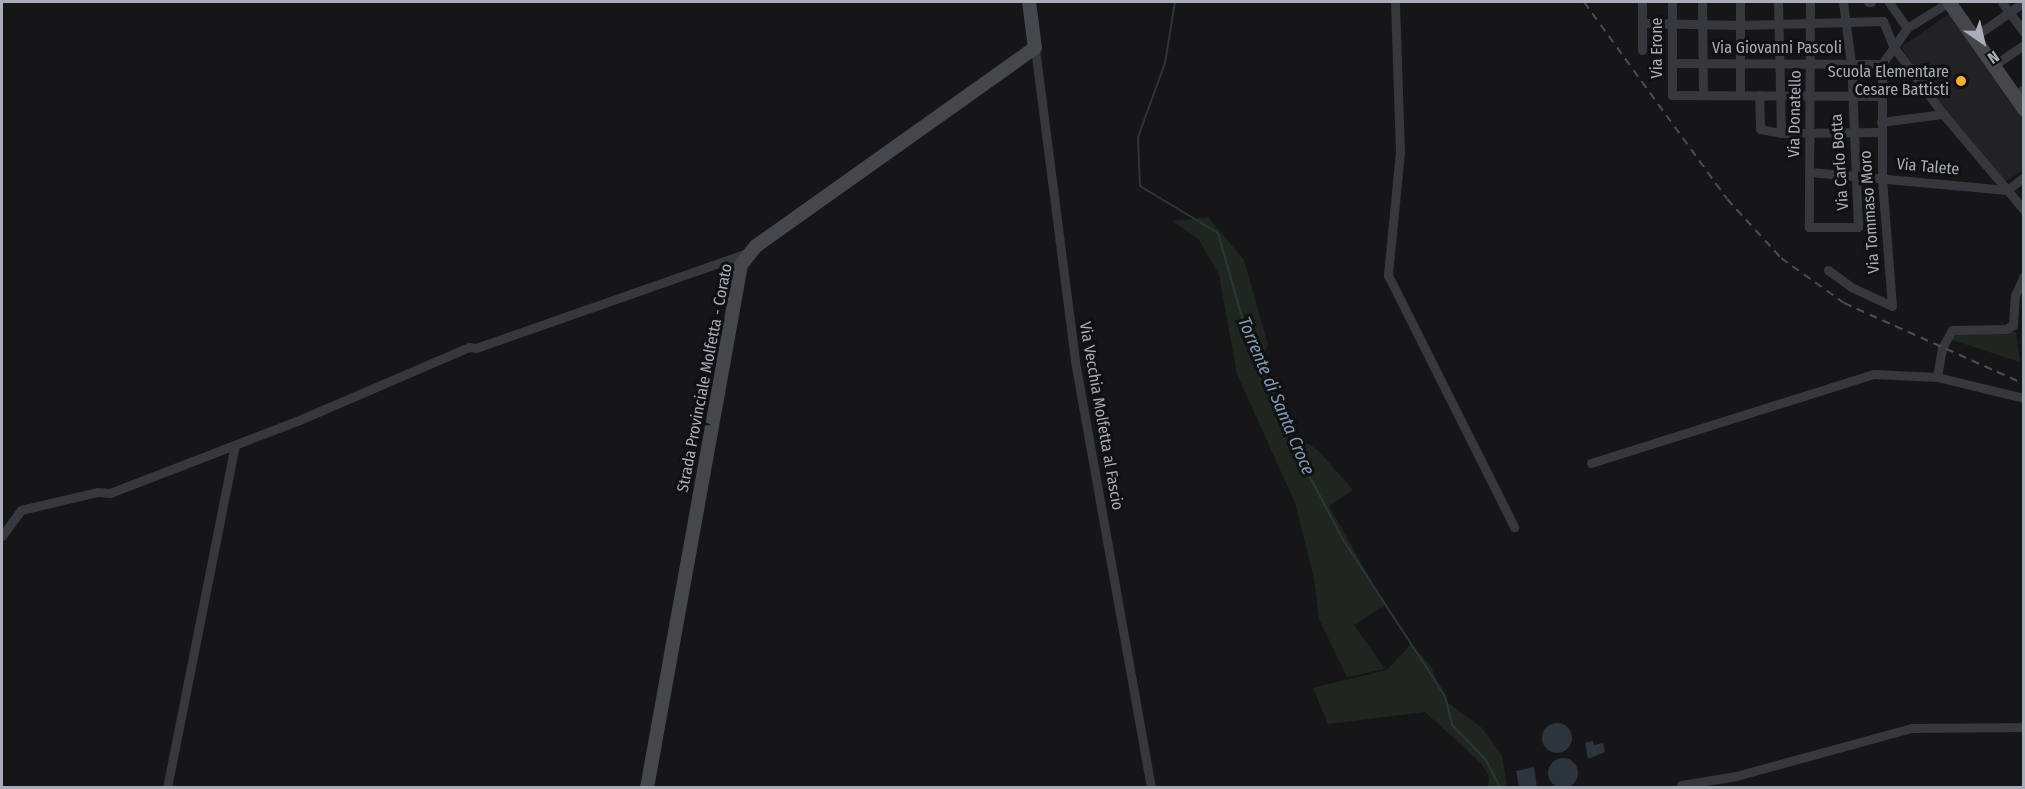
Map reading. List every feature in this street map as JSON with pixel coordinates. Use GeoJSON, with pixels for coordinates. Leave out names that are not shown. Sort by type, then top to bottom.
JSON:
{"type":"FeatureCollection","features":[{"type":"Feature","properties":{"kind":"street"},"geometry":{"type":"LineString","coordinates":[[1029,2],[1035,48]]}},
{"type":"Feature","properties":{"kind":"street"},"geometry":{"type":"LineString","coordinates":[[1395,2],[1400,152],[1388,275],[1514,527]]}},
{"type":"Feature","properties":{"kind":"street"},"geometry":{"type":"LineString","coordinates":[[1642,2],[1642,50]]}},
{"type":"Feature","properties":{"kind":"street","name":"Via Erone"},"geometry":{"type":"LineString","coordinates":[[1672,2],[1672,95],[1702,95]]}},
{"type":"Feature","properties":{"kind":"street"},"geometry":{"type":"LineString","coordinates":[[1702,2],[1702,95],[1881,96]]}},
{"type":"Feature","properties":{"kind":"street"},"geometry":{"type":"LineString","coordinates":[[1740,2],[1740,94]]}},
{"type":"Feature","properties":{"kind":"street"},"geometry":{"type":"LineString","coordinates":[[1778,2],[1778,95],[1781,133]]}},
{"type":"Feature","properties":{"kind":"street","name":"Via Donatello"},"geometry":{"type":"LineString","coordinates":[[1810,2],[1809,227],[1858,227]]}},
{"type":"Feature","properties":{"kind":"street","name":"Via Carlo Botta"},"geometry":{"type":"LineString","coordinates":[[1843,2],[1851,63],[1850,95],[1857,179],[1858,227]]}},
{"type":"Feature","properties":{"kind":"street"},"geometry":{"type":"LineString","coordinates":[[1889,2],[1908,28]]}},
{"type":"Feature","properties":{"kind":"street"},"geometry":{"type":"LineString","coordinates":[[1949,2],[2024,109]]}},
{"type":"Feature","properties":{"kind":"street","name":"Via Tommaso Moro"},"geometry":{"type":"LineString","coordinates":[[1828,270],[1851,287],[1892,306],[1882,178],[1882,64],[1908,28],[1949,2]]}},
{"type":"Feature","properties":{"kind":"street"},"geometry":{"type":"LineString","coordinates":[[1959,2],[2023,91]]}},
{"type":"Feature","properties":{"kind":"street"},"geometry":{"type":"LineString","coordinates":[[2002,2],[2024,32]]}},
{"type":"Feature","properties":{"kind":"street"},"geometry":{"type":"LineString","coordinates":[[1981,32],[2024,2]]}},
{"type":"Feature","properties":{"kind":"street"},"geometry":{"type":"LineString","coordinates":[[1642,23],[1740,25],[1845,24],[1883,21],[1893,46],[1943,114],[2024,210]]}},
{"type":"Feature","properties":{"kind":"street"},"geometry":{"type":"LineString","coordinates":[[2001,61],[2024,45]]}},
{"type":"Feature","properties":{"kind":"street","name":"Strada Provinciale Molfetta - Corato"},"geometry":{"type":"LineString","coordinates":[[647,788],[736,292],[748,253],[1035,48]]}},
{"type":"Feature","properties":{"kind":"street","name":"Via Vecchia Molfetta al Fascio"},"geometry":{"type":"LineString","coordinates":[[1035,48],[1075,361],[1151,788]]}},
{"type":"Feature","properties":{"kind":"street","name":"Via Giovanni Pascoli"},"geometry":{"type":"LineString","coordinates":[[1672,63],[1882,64]]}},
{"type":"Feature","properties":{"kind":"street"},"geometry":{"type":"LineString","coordinates":[[1759,95],[1760,129],[1781,133],[1852,134],[1943,114]]}},
{"type":"Feature","properties":{"kind":"street","name":"Via Talete"},"geometry":{"type":"LineString","coordinates":[[1810,172],[1857,179],[1882,178],[2007,190]]}},
{"type":"Feature","properties":{"kind":"street"},"geometry":{"type":"LineString","coordinates":[[2007,190],[2024,177]]}},
{"type":"Feature","properties":{"kind":"street"},"geometry":{"type":"LineString","coordinates":[[2,536],[21,510],[98,492],[111,493],[235,445],[469,347],[476,348],[748,253]]}},
{"type":"Feature","properties":{"kind":"street"},"geometry":{"type":"LineString","coordinates":[[1937,377],[1942,348],[1952,330],[2006,329],[2013,325],[2014,295],[2024,276]]}},
{"type":"Feature","properties":{"kind":"street"},"geometry":{"type":"LineString","coordinates":[[1591,463],[1874,374],[1937,377],[2024,398]]}},
{"type":"Feature","properties":{"kind":"street"},"geometry":{"type":"LineString","coordinates":[[167,788],[235,445]]}},
{"type":"Feature","properties":{"kind":"street"},"geometry":{"type":"LineString","coordinates":[[1681,785],[1748,773],[1912,728],[2024,727]]}},
{"type":"Feature","properties":{"kind":"shaded area","name":"Scuola Elementare Cesare Battisti"},"geometry":{"type":"Polygon","coordinates":[[[1952,12],[2023,116],[2023,170],[2005,182],[1946,115],[1901,47],[1952,12]]]}},
{"type":"Feature","properties":{"kind":"shaded area"},"geometry":{"type":"Polygon","coordinates":[[[1208,217],[1244,260],[1268,345],[1263,356],[1265,368],[1293,435],[1318,450],[1353,490],[1329,506],[1385,605],[1354,625],[1385,669],[1347,677],[1319,619],[1314,578],[1295,503],[1237,374],[1219,275],[1199,240],[1173,221],[1208,217]]]}},
{"type":"Feature","properties":{"kind":"shaded area"},"geometry":{"type":"Polygon","coordinates":[[[1955,332],[2016,332],[2020,362],[1952,340],[1955,332]]]}},
{"type":"Feature","properties":{"kind":"shaded area"},"geometry":{"type":"Polygon","coordinates":[[[1411,644],[1430,665],[1447,702],[1481,727],[1502,755],[1507,787],[1488,787],[1489,776],[1481,763],[1425,712],[1328,724],[1313,688],[1387,670],[1411,644]]]}},
{"type":"Feature","properties":{"kind":"shaded area"},"geometry":{"type":"Polygon","coordinates":[[[1557,723],[1568,727],[1572,738],[1568,749],[1557,753],[1546,749],[1542,738],[1546,727],[1557,723]]]}},
{"type":"Feature","properties":{"kind":"shaded area"},"geometry":{"type":"Polygon","coordinates":[[[1593,741],[1594,745],[1603,743],[1605,752],[1588,759],[1585,743],[1593,741]]]}},
{"type":"Feature","properties":{"kind":"shaded area"},"geometry":{"type":"Polygon","coordinates":[[[1563,758],[1574,762],[1578,773],[1574,784],[1563,788],[1552,784],[1548,773],[1552,762],[1563,758]]]}},
{"type":"Feature","properties":{"kind":"shaded area"},"geometry":{"type":"Polygon","coordinates":[[[1534,767],[1537,787],[1519,787],[1516,771],[1534,767]]]}},
{"type":"Feature","properties":{"kind":"waterway","name":"Torrente di Santa Croce"},"geometry":{"type":"LineString","coordinates":[[1175,2],[1165,63],[1138,137],[1140,186],[1218,233],[1243,321],[1299,456],[1342,538],[1445,696],[1452,725],[1486,760],[1500,788]]}},
{"type":"Feature","properties":{"kind":"railway"},"geometry":{"type":"LineString","coordinates":[[1584,2],[1727,199],[1781,258],[1844,303],[2024,384]]}},
{"type":"Feature","properties":{"kind":"place","name":"Scuola Elementare Cesare Battisti"},"geometry":{"type":"Point","coordinates":[1961,81]}}]}
